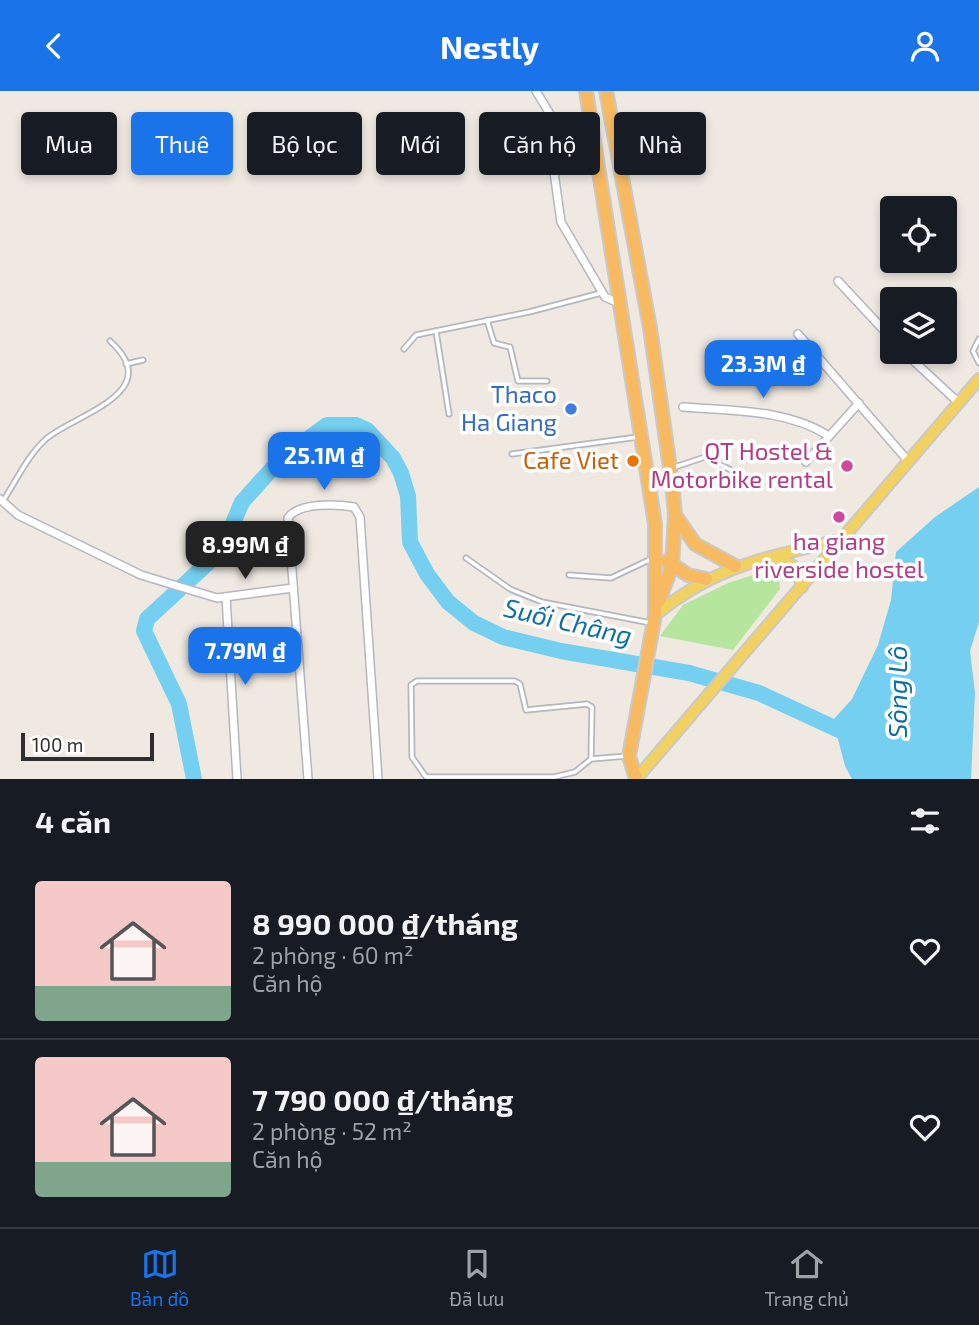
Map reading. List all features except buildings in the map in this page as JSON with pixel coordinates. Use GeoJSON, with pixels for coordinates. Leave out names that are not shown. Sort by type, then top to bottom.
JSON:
{"type":"FeatureCollection","features":[{"type":"Feature","properties":{"kind":"highway"},"geometry":{"type":"LineString","coordinates":[[586,91],[643,436],[656,552],[654,622]]}},
{"type":"Feature","properties":{"kind":"highway"},"geometry":{"type":"LineString","coordinates":[[606,91],[644,302],[675,515],[673,566],[654,622],[629,756],[636,778]]}},
{"type":"Feature","properties":{"kind":"highway"},"geometry":{"type":"LineString","coordinates":[[621,304],[644,302]]}},
{"type":"Feature","properties":{"kind":"highway"},"geometry":{"type":"LineString","coordinates":[[675,515],[681,529],[695,544],[735,566]]}},
{"type":"Feature","properties":{"kind":"highway"},"geometry":{"type":"LineString","coordinates":[[656,552],[688,576],[706,579]]}},
{"type":"Feature","properties":{"kind":"main road"},"geometry":{"type":"LineString","coordinates":[[636,778],[979,379]]}},
{"type":"Feature","properties":{"kind":"main road"},"geometry":{"type":"LineString","coordinates":[[654,622],[706,579],[735,566],[843,540]]}},
{"type":"Feature","properties":{"kind":"main road"},"geometry":{"type":"LineString","coordinates":[[772,557],[792,565],[800,575],[802,587]]}},
{"type":"Feature","properties":{"kind":"street"},"geometry":{"type":"LineString","coordinates":[[536,91],[556,124],[553,165],[561,222],[601,293],[608,301],[621,304]]}},
{"type":"Feature","properties":{"kind":"street"},"geometry":{"type":"LineString","coordinates":[[838,281],[880,326]]}},
{"type":"Feature","properties":{"kind":"street"},"geometry":{"type":"LineString","coordinates":[[798,334],[909,462]]}},
{"type":"Feature","properties":{"kind":"street"},"geometry":{"type":"LineString","coordinates":[[917,364],[959,403]]}},
{"type":"Feature","properties":{"kind":"street"},"geometry":{"type":"LineString","coordinates":[[806,462],[859,403]]}},
{"type":"Feature","properties":{"kind":"street"},"geometry":{"type":"LineString","coordinates":[[683,407],[793,419],[812,425],[829,436]]}},
{"type":"Feature","properties":{"kind":"street"},"geometry":{"type":"LineString","coordinates":[[1,500],[18,515],[141,575],[217,598],[293,588]]}},
{"type":"Feature","properties":{"kind":"street"},"geometry":{"type":"LineString","coordinates":[[308,779],[289,516],[300,510],[339,504],[354,507],[360,517],[379,779]]}},
{"type":"Feature","properties":{"kind":"street"},"geometry":{"type":"LineString","coordinates":[[226,597],[237,779]]}},
{"type":"Feature","properties":{"kind":"lane"},"geometry":{"type":"LineString","coordinates":[[404,349],[416,335],[601,293]]}},
{"type":"Feature","properties":{"kind":"lane"},"geometry":{"type":"LineString","coordinates":[[487,320],[494,344],[510,347],[518,381],[547,381]]}},
{"type":"Feature","properties":{"kind":"lane"},"geometry":{"type":"LineString","coordinates":[[436,331],[449,414]]}},
{"type":"Feature","properties":{"kind":"lane"},"geometry":{"type":"LineString","coordinates":[[979,339],[973,351],[979,363]]}},
{"type":"Feature","properties":{"kind":"lane"},"geometry":{"type":"LineString","coordinates":[[1,500],[46,440],[96,411],[116,395],[128,377],[127,364],[110,341]]}},
{"type":"Feature","properties":{"kind":"lane"},"geometry":{"type":"LineString","coordinates":[[127,364],[142,360]]}},
{"type":"Feature","properties":{"kind":"lane"},"geometry":{"type":"LineString","coordinates":[[512,454],[643,436]]}},
{"type":"Feature","properties":{"kind":"lane"},"geometry":{"type":"LineString","coordinates":[[670,469],[705,457],[733,471]]}},
{"type":"Feature","properties":{"kind":"lane"},"geometry":{"type":"LineString","coordinates":[[569,575],[611,578],[656,552]]}},
{"type":"Feature","properties":{"kind":"lane"},"geometry":{"type":"LineString","coordinates":[[466,558],[510,589],[542,602],[654,622]]}},
{"type":"Feature","properties":{"kind":"lane"},"geometry":{"type":"LineString","coordinates":[[591,759],[592,707],[587,704],[526,710],[520,684],[515,681],[417,681],[411,685],[412,757],[426,777],[554,777],[575,772],[591,759],[629,756]]}},
{"type":"Feature","properties":{"kind":"green space"},"geometry":{"type":"Polygon","coordinates":[[[763,572],[779,572],[780,589],[733,650],[660,636],[683,605],[728,583],[763,572]]]}},
{"type":"Feature","properties":{"kind":"water","name":"Sông Lô"},"geometry":{"type":"Polygon","coordinates":[[[979,487],[979,622],[970,651],[975,693],[971,779],[852,779],[845,766],[833,720],[852,699],[878,645],[891,600],[896,552],[935,517],[979,487]]]}},
{"type":"Feature","properties":{"kind":"waterway","name":"Suối Châng"},"geometry":{"type":"LineString","coordinates":[[194,779],[179,704],[144,631],[147,619],[211,560],[225,542],[242,502],[280,460],[327,425],[356,425],[367,430],[393,458],[408,496],[410,542],[427,574],[448,602],[474,623],[503,637],[561,651],[689,673],[759,693],[854,737]]}},
{"type":"Feature","properties":{"kind":"place","name":"Thaco Ha Giang"},"geometry":{"type":"Point","coordinates":[571,409]}},
{"type":"Feature","properties":{"kind":"place","name":"Cafe Viet"},"geometry":{"type":"Point","coordinates":[633,461]}},
{"type":"Feature","properties":{"kind":"place","name":"QT Hostel & Motorbike rental"},"geometry":{"type":"Point","coordinates":[847,466]}},
{"type":"Feature","properties":{"kind":"place","name":"ha giang riverside hostel"},"geometry":{"type":"Point","coordinates":[839,517]}}]}
